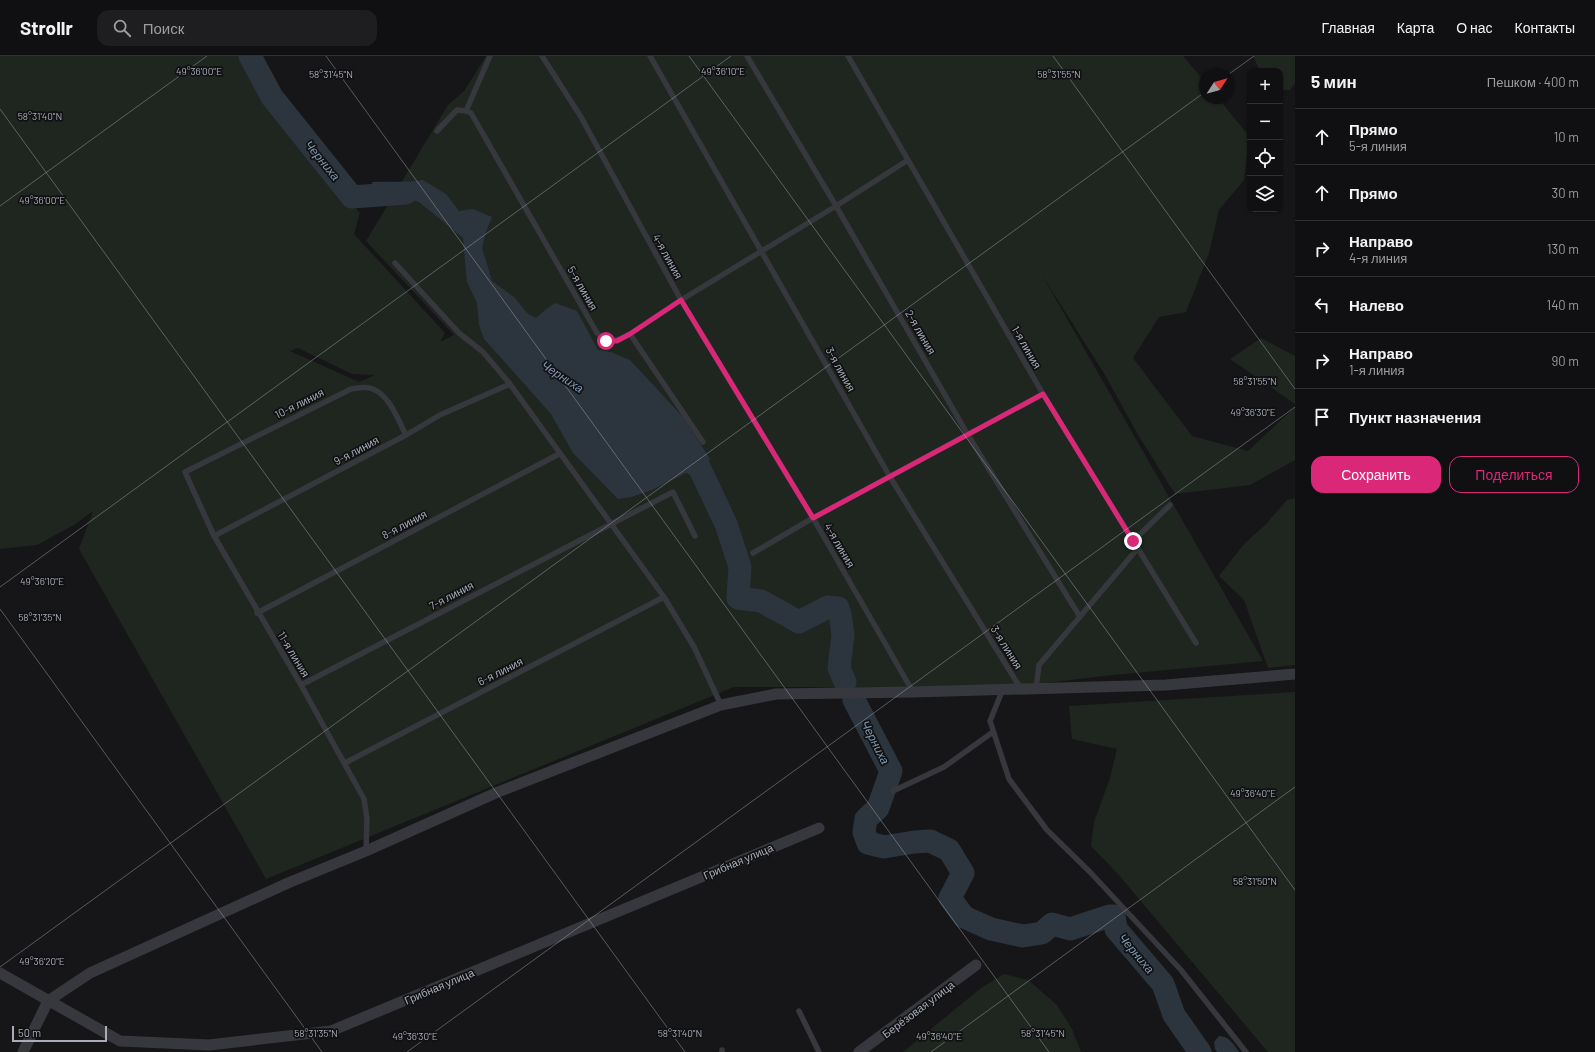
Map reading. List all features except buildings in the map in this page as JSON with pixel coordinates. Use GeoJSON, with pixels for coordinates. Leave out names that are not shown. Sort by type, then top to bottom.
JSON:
{"type":"FeatureCollection","features":[{"type":"Feature","properties":{"kind":"street"},"geometry":{"type":"LineString","coordinates":[[23,1052],[48,1000],[90,973],[288,883],[366,851],[498,792],[721,704],[776,694],[1166,685],[1295,674]]}},
{"type":"Feature","properties":{"kind":"street","name":"Грибная улица"},"geometry":{"type":"LineString","coordinates":[[0,973],[120,1041],[209,1045],[331,1031],[819,828]]}},
{"type":"Feature","properties":{"kind":"street","name":"Берёзовая улица"},"geometry":{"type":"LineString","coordinates":[[860,1052],[976,966]]}},
{"type":"Feature","properties":{"kind":"street"},"geometry":{"type":"LineString","coordinates":[[120,1041],[124,1052]]}},
{"type":"Feature","properties":{"kind":"lane"},"geometry":{"type":"LineString","coordinates":[[437,131],[457,110],[466,111],[490,56]]}},
{"type":"Feature","properties":{"kind":"lane","name":"4-я линия"},"geometry":{"type":"LineString","coordinates":[[542,56],[581,117],[681,300],[813,518],[913,692]]}},
{"type":"Feature","properties":{"kind":"lane","name":"3-я линия"},"geometry":{"type":"LineString","coordinates":[[650,56],[890,476],[1021,689]]}},
{"type":"Feature","properties":{"kind":"lane","name":"2-я линия"},"geometry":{"type":"LineString","coordinates":[[747,56],[836,206],[968,435],[1080,617]]}},
{"type":"Feature","properties":{"kind":"lane","name":"1-я линия"},"geometry":{"type":"LineString","coordinates":[[848,56],[1043,394],[1196,643]]}},
{"type":"Feature","properties":{"kind":"lane","name":"5-я линия"},"geometry":{"type":"LineString","coordinates":[[466,111],[472,113],[597,332],[602,338],[611,342],[617,341],[630,334]]}},
{"type":"Feature","properties":{"kind":"lane"},"geometry":{"type":"LineString","coordinates":[[703,442],[630,334],[681,300],[836,206],[908,160]]}},
{"type":"Feature","properties":{"kind":"lane"},"geometry":{"type":"LineString","coordinates":[[395,263],[459,333],[483,352],[510,384],[559,454],[664,597],[694,648],[721,704]]}},
{"type":"Feature","properties":{"kind":"lane","name":"9-я линия"},"geometry":{"type":"LineString","coordinates":[[214,536],[406,435],[440,415],[510,384]]}},
{"type":"Feature","properties":{"kind":"lane","name":"10-я линия"},"geometry":{"type":"LineString","coordinates":[[186,472],[351,388],[365,387],[382,395],[387,401],[406,435]]}},
{"type":"Feature","properties":{"kind":"lane"},"geometry":{"type":"LineString","coordinates":[[753,553],[813,518],[1043,394]]}},
{"type":"Feature","properties":{"kind":"lane","name":"8-я линия"},"geometry":{"type":"LineString","coordinates":[[257,613],[559,454]]}},
{"type":"Feature","properties":{"kind":"lane","name":"11-я линия"},"geometry":{"type":"LineString","coordinates":[[186,472],[214,536],[257,613],[301,685],[364,799],[367,819],[366,851]]}},
{"type":"Feature","properties":{"kind":"lane","name":"7-я линия"},"geometry":{"type":"LineString","coordinates":[[301,685],[672,492],[695,536]]}},
{"type":"Feature","properties":{"kind":"lane"},"geometry":{"type":"LineString","coordinates":[[1133,541],[1170,505]]}},
{"type":"Feature","properties":{"kind":"lane"},"geometry":{"type":"LineString","coordinates":[[1036,688],[1039,665],[1138,548]]}},
{"type":"Feature","properties":{"kind":"lane","name":"6-я линия"},"geometry":{"type":"LineString","coordinates":[[345,763],[664,597]]}},
{"type":"Feature","properties":{"kind":"lane"},"geometry":{"type":"LineString","coordinates":[[1003,689],[990,721],[1009,779],[1047,830],[1090,872],[1181,970],[1246,1052]]}},
{"type":"Feature","properties":{"kind":"lane"},"geometry":{"type":"LineString","coordinates":[[893,791],[944,767],[994,732]]}},
{"type":"Feature","properties":{"kind":"lane"},"geometry":{"type":"LineString","coordinates":[[799,1011],[820,1052]]}},
{"type":"Feature","properties":{"kind":"shaded area"},"geometry":{"type":"Polygon","coordinates":[[[0,56],[243,56],[277,119],[360,213],[354,234],[445,333],[440,342],[454,335],[366,241],[448,105],[464,91],[486,56],[1183,56],[1199,75],[1199,104],[1223,104],[1247,134],[1247,154],[1244,180],[1219,210],[1209,253],[1186,312],[1159,317],[1133,358],[1192,436],[1248,451],[1295,407],[1295,460],[1250,485],[1175,494],[1138,435],[1105,375],[1042,275],[1263,661],[1103,676],[1014,687],[734,687],[266,879],[79,549],[93,511],[74,525],[37,545],[0,549],[0,56]],[[298,348],[290,351],[359,382],[375,375],[352,374],[298,348]]]}},
{"type":"Feature","properties":{"kind":"shaded area"},"geometry":{"type":"Polygon","coordinates":[[[1253,56],[1295,56],[1295,83],[1290,90],[1283,90],[1283,68],[1259,68],[1253,56]]]}},
{"type":"Feature","properties":{"kind":"shaded area"},"geometry":{"type":"Polygon","coordinates":[[[1261,338],[1295,356],[1295,404],[1230,359],[1261,338]]]}},
{"type":"Feature","properties":{"kind":"shaded area"},"geometry":{"type":"Polygon","coordinates":[[[1295,498],[1295,665],[1268,668],[1244,600],[1219,576],[1244,544],[1265,525],[1287,500],[1295,498]]]}},
{"type":"Feature","properties":{"kind":"shaded area"},"geometry":{"type":"Polygon","coordinates":[[[1295,692],[1295,1052],[1268,1052],[1118,874],[1091,846],[1094,822],[1110,778],[1117,749],[1072,739],[1069,706],[1295,692]]]}},
{"type":"Feature","properties":{"kind":"shaded area"},"geometry":{"type":"Polygon","coordinates":[[[1004,974],[1028,980],[1057,1005],[1072,1029],[1081,1052],[903,1052],[981,988],[1004,974]]]}},
{"type":"Feature","properties":{"kind":"water"},"geometry":{"type":"Polygon","coordinates":[[[423,180],[446,194],[459,211],[473,209],[492,217],[482,248],[492,281],[515,298],[527,313],[536,318],[555,303],[577,311],[598,350],[611,352],[630,360],[684,418],[710,459],[704,466],[692,470],[652,490],[631,497],[618,499],[573,453],[551,414],[484,339],[479,325],[477,303],[467,282],[463,238],[419,202],[410,199],[373,194],[372,182],[423,180]]]}},
{"type":"Feature","properties":{"kind":"water"},"geometry":{"type":"Polygon","coordinates":[[[1219,1036],[1223,1036],[1228,1039],[1239,1052],[1217,1052],[1214,1042],[1219,1036]]]}},
{"type":"Feature","properties":{"kind":"waterway","name":"Черниха"},"geometry":{"type":"LineString","coordinates":[[250,56],[272,97],[352,197],[406,193]]}},
{"type":"Feature","properties":{"kind":"waterway","name":"Черниха"},"geometry":{"type":"LineString","coordinates":[[673,450],[699,467],[726,524],[740,567],[738,598],[761,601],[799,622],[828,607],[838,608],[843,635],[839,668],[845,682]]}},
{"type":"Feature","properties":{"kind":"waterway","name":"Черниха"},"geometry":{"type":"LineString","coordinates":[[854,700],[891,771],[878,808],[866,819],[864,832],[868,843],[884,847],[930,841],[949,850],[963,873],[950,898],[964,917],[991,929],[1023,936],[1042,933],[1052,924],[1070,929],[1114,916],[1116,929],[1163,984],[1174,1015],[1200,1052]]}},
{"type":"Feature","properties":{"kind":"route"},"geometry":{"type":"LineString","coordinates":[[606,341],[617,341],[630,334],[681,300],[813,518],[1043,394],[1133,541]]}}]}
